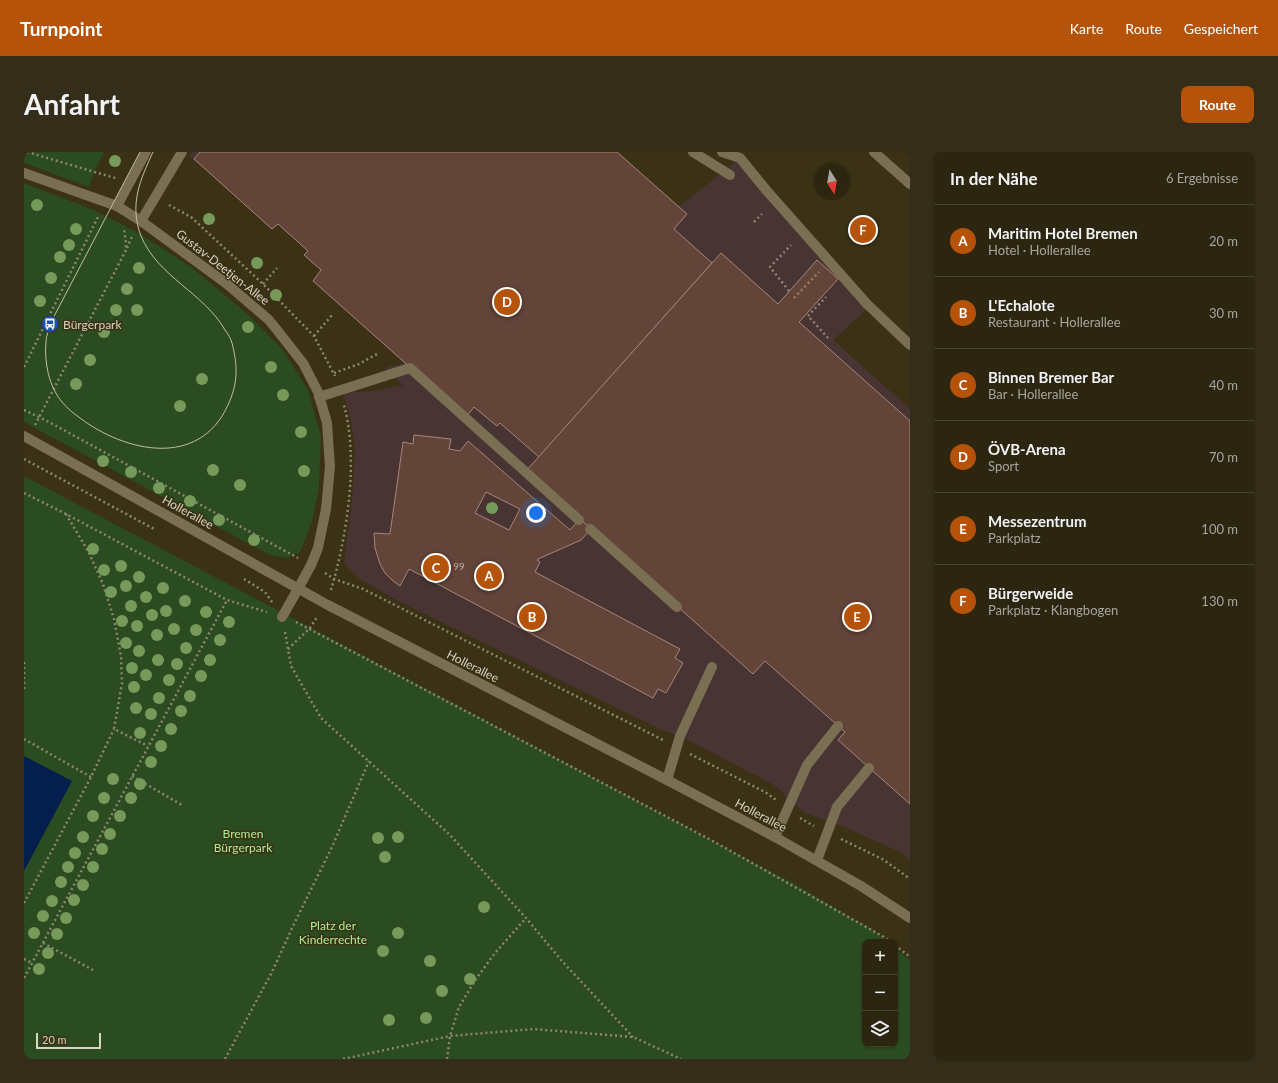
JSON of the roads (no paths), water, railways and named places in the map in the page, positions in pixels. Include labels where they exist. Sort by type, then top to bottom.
[{"type":"main road","points":[[117,206],[146,152]]},
{"type":"main road","points":[[141,221],[182,152]]},
{"type":"main road","points":[[694,152],[730,175]]},
{"type":"main road","points":[[722,152],[740,158],[767,191],[867,304],[910,344]]},
{"type":"main road","points":[[874,152],[910,184]]},
{"type":"main road","name":"Gustav-Deetjen-Allee","points":[[24,174],[117,206],[141,221],[227,284],[269,320],[303,363],[319,396],[327,423],[330,466],[326,509],[318,548],[311,565],[282,617]]},
{"type":"main road","points":[[319,396],[410,368],[579,520]]},
{"type":"main road","name":"Hollerallee","points":[[26,437],[298,589],[776,837],[861,886],[910,918]]},
{"type":"main road","points":[[590,529],[677,607]]},
{"type":"main road","points":[[667,780],[680,736],[712,667]]},
{"type":"main road","points":[[776,837],[807,765],[838,726]]},
{"type":"main road","points":[[817,860],[837,807],[869,768]]},
{"type":"water","points":[[24,756],[72,781],[24,871]]},
{"type":"tram line","points":[[140,152],[50,324],[46,340],[46,358],[48,374],[57,396],[75,414],[98,430],[118,439],[139,446],[160,448],[180,446],[199,439],[215,425],[228,405],[234,389],[236,367],[231,340],[216,317],[205,305],[158,263],[141,236],[136,214],[136,203],[140,183],[153,152]]},
{"type":"place","name":"Bürgerweide","points":[[863,230]]},
{"type":"place","name":"ÖVB-Arena","points":[[507,302]]},
{"type":"place","name":"Bürgerpark","points":[[50,324]]},
{"type":"place","name":"Binnen Bremer Bar","points":[[436,568]]},
{"type":"place","name":"Maritim Hotel Bremen","points":[[489,576]]},
{"type":"place","name":"L'Echalote","points":[[532,617]]},
{"type":"place","name":"Messezentrum","points":[[857,617]]},
{"type":"park label","name":"Bremen Bürgerpark","points":[[243,840]]},
{"type":"park label","name":"Platz der Kinderrechte","points":[[333,932]]}]
